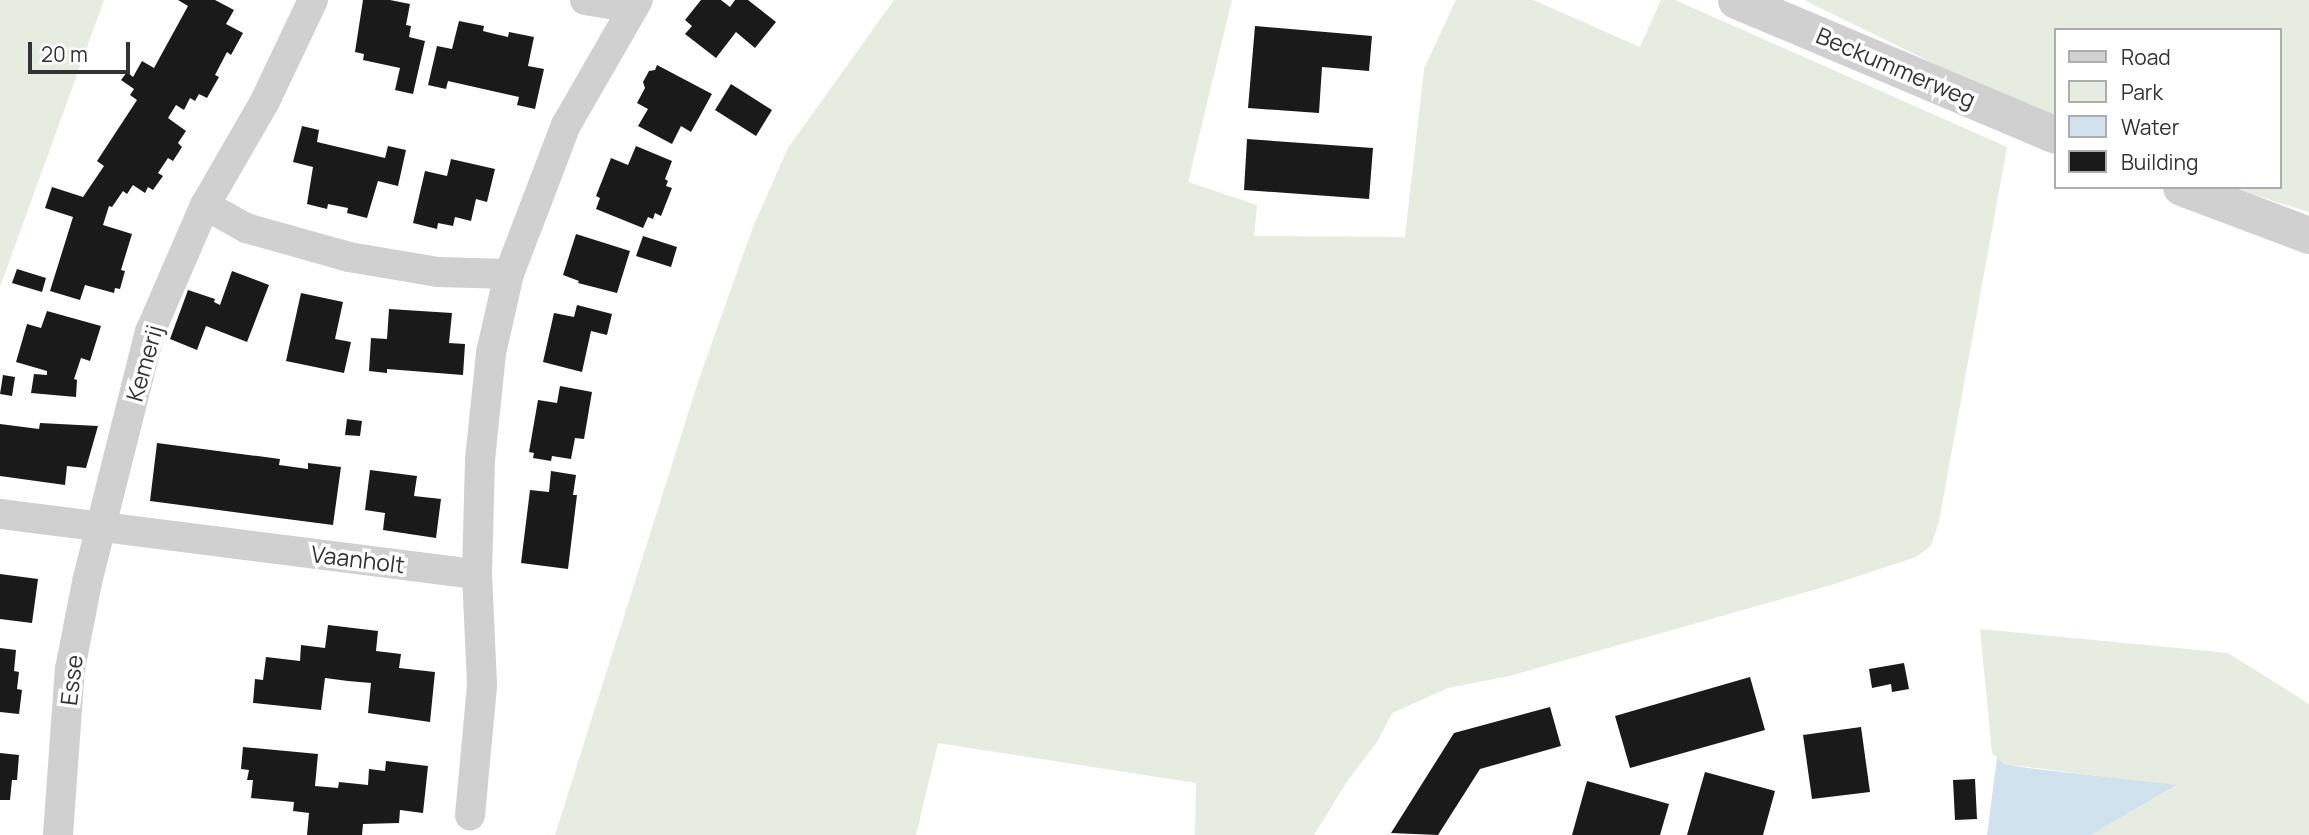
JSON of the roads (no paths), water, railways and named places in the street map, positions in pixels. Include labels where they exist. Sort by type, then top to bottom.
[{"type":"street","name":"Kemerij","points":[[101,527],[150,332],[205,205],[264,103],[313,0]]},
{"type":"street","points":[[470,815],[482,685],[477,574],[481,460],[491,353],[509,274],[566,125],[635,4],[585,0]]},
{"type":"street","name":"Beckummerweg","points":[[1736,0],[2054,135]]},
{"type":"street","points":[[2185,189],[2309,235]]},
{"type":"street","points":[[205,205],[246,228],[335,254],[438,272],[509,274]]},
{"type":"street","name":"Vaanholt","points":[[0,514],[477,574]]},
{"type":"street","name":"Esse","points":[[58,835],[70,669],[101,527]]},
{"type":"water","points":[[1997,758],[2004,764],[2028,768],[2177,785],[2091,835],[1987,835]]}]
